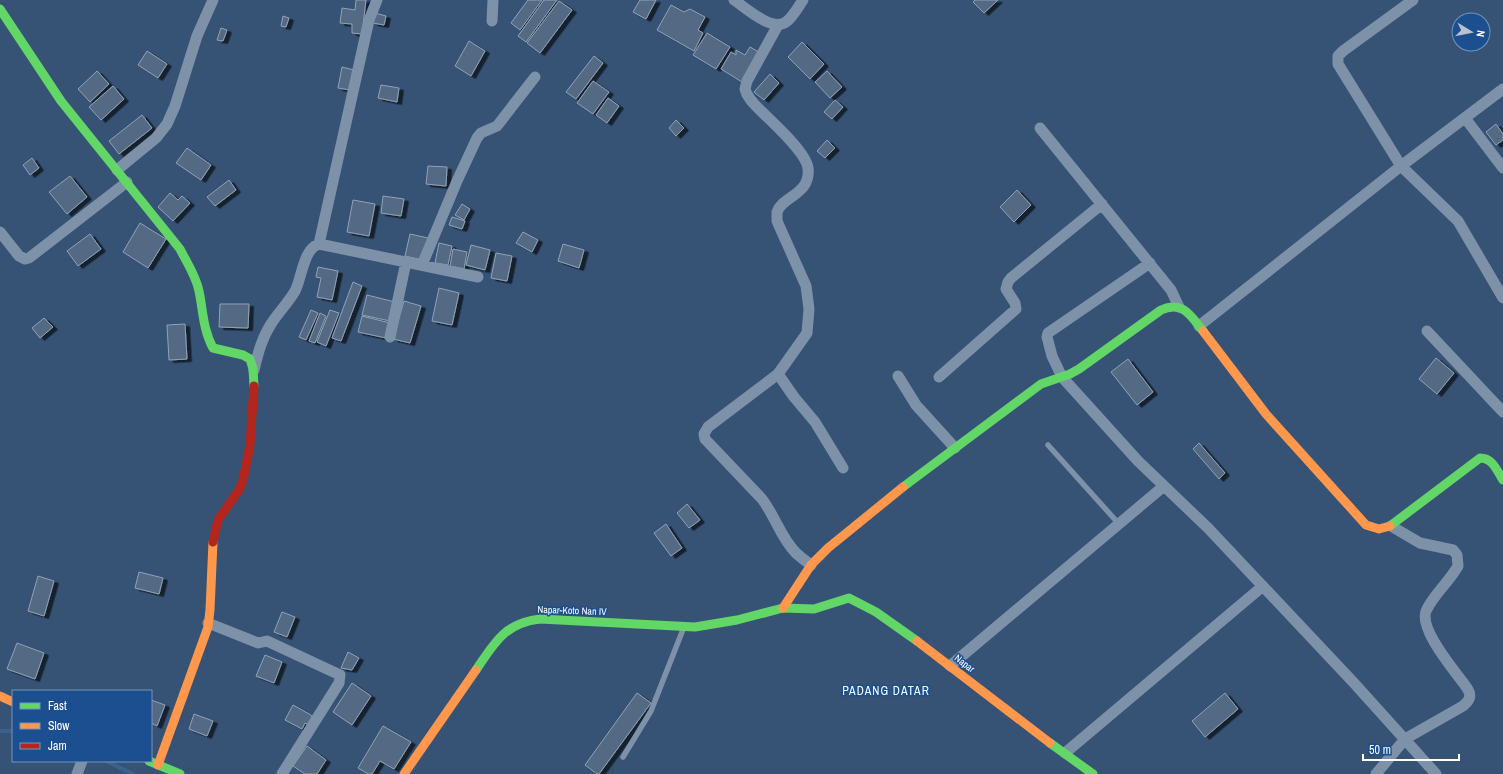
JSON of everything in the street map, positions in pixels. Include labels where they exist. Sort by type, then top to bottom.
[{"type":"street","points":[[117,170],[156,138],[167,124],[172,115],[197,36],[213,0]]},
{"type":"street","points":[[319,244],[368,28],[376,0]]},
{"type":"street","points":[[492,21],[493,0]]},
{"type":"street","points":[[734,0],[771,24],[778,25],[785,23],[803,0]]},
{"type":"street","points":[[1413,0],[1343,51],[1337,60],[1339,68],[1401,166],[1458,221],[1503,298]]},
{"type":"street","points":[[0,9],[61,102],[180,249],[192,271],[199,289],[210,344],[213,348],[219,351],[242,354],[250,358],[253,371],[254,387],[249,454],[246,472],[239,490],[220,515],[215,528],[212,550],[208,623],[158,765]]},
{"type":"street","points":[[778,25],[747,81],[745,89],[754,104],[803,156],[808,167],[806,182],[802,188],[780,207],[777,221],[806,286],[809,309],[807,333],[778,374],[708,427],[704,434],[705,439],[769,508],[790,547],[811,565]]},
{"type":"street","points":[[422,265],[476,138],[481,133],[497,126],[535,77]]},
{"type":"street","points":[[1199,326],[1401,166],[1503,89]]},
{"type":"street","points":[[1464,118],[1503,168]]},
{"type":"street","points":[[1040,128],[1171,290],[1179,307]]},
{"type":"street","points":[[0,232],[19,256],[25,259],[29,258],[127,182]]},
{"type":"street","points":[[939,377],[1016,309],[1016,303],[1006,289],[1011,278],[1102,204]]},
{"type":"street","points":[[253,371],[260,344],[271,324],[294,293],[308,253],[313,246],[319,244],[478,277]]},
{"type":"street","points":[[390,337],[406,262]]},
{"type":"street","points":[[1150,263],[1048,334],[1047,337],[1052,356],[1062,377],[1138,461],[1208,528],[1263,586],[1354,683],[1436,774]]},
{"type":"street","points":[[783,608],[811,565],[828,548],[902,487],[1041,384],[1062,377],[1078,369],[1166,307],[1179,307],[1187,311],[1266,414],[1361,521],[1371,528],[1379,529],[1391,526],[1477,460],[1487,458],[1499,466],[1503,480]]},
{"type":"street","points":[[1427,331],[1503,412]]},
{"type":"street","points":[[778,374],[794,397],[815,422],[844,468]]},
{"type":"street","points":[[898,376],[916,405],[955,448]]},
{"type":"street","points":[[950,666],[1164,486]]},
{"type":"street","points":[[1376,774],[1405,739],[1463,706],[1468,702],[1470,696],[1467,688],[1431,637],[1424,618],[1427,608],[1458,566],[1457,555],[1452,550],[1414,540],[1391,526]]},
{"type":"street","points":[[1065,753],[1263,586]]},
{"type":"street","name":"Napar","points":[[814,609],[849,598],[876,612],[923,645],[1093,774]]},
{"type":"street","name":"Napar-Koto Nan IV","points":[[404,774],[499,637],[518,623],[540,619],[695,627],[716,625],[783,608],[814,609]]},
{"type":"street","points":[[208,623],[258,642],[267,642],[340,675],[339,683],[282,774]]},
{"type":"street","points":[[0,696],[12,702]]},
{"type":"street","points":[[77,774],[82,762]]},
{"type":"street","points":[[151,762],[180,774]]},
{"type":"lane","points":[[1048,445],[1119,524]]},
{"type":"lane","points":[[623,757],[651,711],[670,667],[684,627]]},
{"type":"building","points":[[356,0],[366,0],[362,34],[352,33],[352,24],[340,23],[342,8],[355,10]]},
{"type":"building","points":[[528,0],[542,0],[520,30],[511,23]]},
{"type":"building","points":[[544,0],[557,0],[526,42],[518,36]]},
{"type":"building","points":[[640,0],[656,0],[646,19],[633,12]]},
{"type":"building","points":[[975,0],[998,0],[984,13],[973,2]]},
{"type":"building","points":[[559,1],[572,10],[540,53],[527,43]]},
{"type":"building","points":[[671,5],[684,12],[690,9],[705,17],[698,30],[703,33],[694,51],[657,30]]},
{"type":"building","points":[[375,13],[386,16],[384,25],[373,23]]},
{"type":"building","points":[[283,16],[289,18],[286,27],[281,26]]},
{"type":"building","points":[[221,28],[227,30],[223,41],[217,40]]},
{"type":"building","points":[[707,33],[730,47],[716,69],[693,55]]},
{"type":"building","points":[[469,41],[485,51],[471,76],[455,66]]},
{"type":"building","points":[[802,42],[824,64],[810,79],[788,57]]},
{"type":"building","points":[[750,47],[759,52],[742,82],[721,69],[731,52],[736,55],[736,50],[745,55]]},
{"type":"building","points":[[147,51],[167,64],[158,78],[138,65]]},
{"type":"building","points":[[594,56],[603,63],[576,99],[566,92]]},
{"type":"building","points":[[342,67],[354,70],[350,90],[338,88]]},
{"type":"building","points":[[97,71],[109,84],[90,102],[78,89]]},
{"type":"building","points":[[827,71],[842,87],[830,98],[815,82]]},
{"type":"building","points":[[770,74],[779,83],[764,100],[754,92]]},
{"type":"building","points":[[593,81],[609,92],[593,114],[577,103]]},
{"type":"building","points":[[381,85],[399,88],[397,102],[378,98]]},
{"type":"building","points":[[113,86],[124,99],[101,120],[89,107]]},
{"type":"building","points":[[608,98],[619,106],[607,123],[596,115]]},
{"type":"building","points":[[835,100],[843,107],[832,119],[824,112]]},
{"type":"building","points":[[142,115],[152,128],[119,154],[109,141]]},
{"type":"building","points":[[676,120],[684,128],[676,136],[669,128]]},
{"type":"building","points":[[1496,124],[1503,134],[1503,140],[1496,145],[1486,132]]},
{"type":"building","points":[[827,140],[835,148],[825,158],[817,151]]},
{"type":"building","points":[[187,148],[211,165],[201,180],[176,163]]},
{"type":"building","points":[[32,158],[39,168],[30,175],[23,165]]},
{"type":"building","points":[[428,166],[447,167],[446,186],[426,184]]},
{"type":"building","points":[[70,176],[87,197],[67,214],[49,192]]},
{"type":"building","points":[[229,180],[236,190],[215,206],[207,197]]},
{"type":"building","points":[[1017,190],[1031,205],[1014,222],[1000,207]]},
{"type":"building","points":[[170,193],[178,200],[182,196],[190,203],[173,221],[158,207]]},
{"type":"building","points":[[383,196],[404,199],[401,216],[381,213]]},
{"type":"building","points":[[353,200],[375,204],[369,236],[347,232]]},
{"type":"building","points":[[462,204],[470,209],[464,220],[455,215]]},
{"type":"building","points":[[452,217],[465,221],[462,229],[449,225]]},
{"type":"building","points":[[140,223],[166,239],[148,268],[123,252]]},
{"type":"building","points":[[523,232],[538,240],[532,252],[516,243]]},
{"type":"building","points":[[90,234],[101,249],[78,266],[67,251]]},
{"type":"building","points":[[410,234],[428,238],[423,260],[405,256]]},
{"type":"building","points":[[439,243],[452,246],[448,265],[435,263]]},
{"type":"building","points":[[563,244],[584,250],[579,268],[558,261]]},
{"type":"building","points":[[471,245],[490,250],[485,270],[466,265]]},
{"type":"building","points":[[453,249],[467,252],[464,269],[450,266]]},
{"type":"building","points":[[496,253],[512,256],[507,281],[491,278]]},
{"type":"building","points":[[318,267],[338,271],[332,300],[317,297],[321,278],[316,277]]},
{"type":"building","points":[[353,282],[362,286],[341,341],[332,338]]},
{"type":"building","points":[[439,288],[459,293],[452,325],[432,321]]},
{"type":"building","points":[[367,295],[395,302],[390,321],[362,315]]},
{"type":"building","points":[[404,301],[421,306],[410,343],[393,339]]},
{"type":"building","points":[[220,304],[249,304],[248,328],[219,327]]},
{"type":"building","points":[[311,310],[318,313],[306,340],[299,337]]},
{"type":"building","points":[[330,310],[339,313],[326,346],[317,342]]},
{"type":"building","points":[[320,313],[326,316],[315,343],[309,341]]},
{"type":"building","points":[[362,316],[390,323],[386,338],[358,332]]},
{"type":"building","points":[[44,318],[53,327],[40,338],[32,328]]},
{"type":"building","points":[[185,324],[187,359],[169,360],[167,325]]},
{"type":"building","points":[[1436,358],[1454,373],[1437,394],[1419,379]]},
{"type":"building","points":[[1128,359],[1153,392],[1137,405],[1111,372]]},
{"type":"building","points":[[1199,443],[1225,473],[1219,479],[1193,449]]},
{"type":"building","points":[[687,504],[700,520],[689,528],[677,513]]},
{"type":"building","points":[[666,524],[682,548],[671,556],[654,533]]},
{"type":"building","points":[[139,572],[163,578],[159,594],[135,588]]},
{"type":"building","points":[[38,576],[54,581],[44,616],[28,611]]},
{"type":"building","points":[[282,612],[295,617],[287,637],[274,632]]},
{"type":"building","points":[[17,643],[44,653],[35,679],[7,669]]},
{"type":"building","points":[[348,652],[359,658],[352,670],[341,668]]},
{"type":"building","points":[[265,655],[282,662],[274,683],[256,676]]},
{"type":"building","points":[[352,683],[371,696],[352,725],[333,712]]},
{"type":"building","points":[[637,693],[651,703],[599,774],[597,774],[585,765]]},
{"type":"building","points":[[1225,693],[1238,709],[1205,737],[1192,721]]},
{"type":"building","points":[[152,700],[165,705],[157,726],[152,724]]},
{"type":"building","points":[[293,705],[311,715],[313,719],[310,726],[305,723],[302,729],[285,720]]},
{"type":"building","points":[[194,714],[213,721],[207,736],[189,729]]},
{"type":"building","points":[[383,726],[411,742],[394,769],[380,761],[372,774],[368,774],[358,768]]},
{"type":"building","points":[[307,746],[326,760],[317,774],[305,774],[293,766]]},
{"type":"waterway","points":[[0,731],[12,731]]},
{"type":"waterway","points":[[108,762],[133,774]]},
{"type":"traffic: fast","points":[[0,9],[61,101],[180,249],[198,285],[205,327],[213,348],[243,355],[250,359],[253,369],[254,386]]},
{"type":"traffic: fast","points":[[903,487],[1041,384],[1070,374],[1079,369],[1161,310],[1169,307],[1181,308],[1190,315],[1203,331]]},
{"type":"traffic: fast","points":[[1390,526],[1480,458],[1488,460],[1497,469],[1503,480]]},
{"type":"traffic: fast","points":[[476,670],[501,636],[517,625],[528,621],[540,619],[695,627],[737,620],[783,608],[814,609],[849,598],[876,612],[917,641]]},
{"type":"traffic: fast","points":[[1050,743],[1093,774]]},
{"type":"traffic: fast","points":[[151,762],[180,774]]},
{"type":"traffic: slow","points":[[1203,331],[1266,414],[1366,525],[1379,529],[1390,526]]},
{"type":"traffic: slow","points":[[783,608],[811,565],[828,548],[903,487]]},
{"type":"traffic: slow","points":[[158,765],[208,627],[213,542]]},
{"type":"traffic: slow","points":[[917,641],[1050,743]]},
{"type":"traffic: slow","points":[[404,774],[476,670]]},
{"type":"traffic: slow","points":[[0,696],[12,702]]},
{"type":"traffic: jam","points":[[213,542],[218,520],[239,490],[243,480],[250,445],[254,386]]},
{"type":"district","name":"PADANG DATAR","points":[[886,691]]}]
